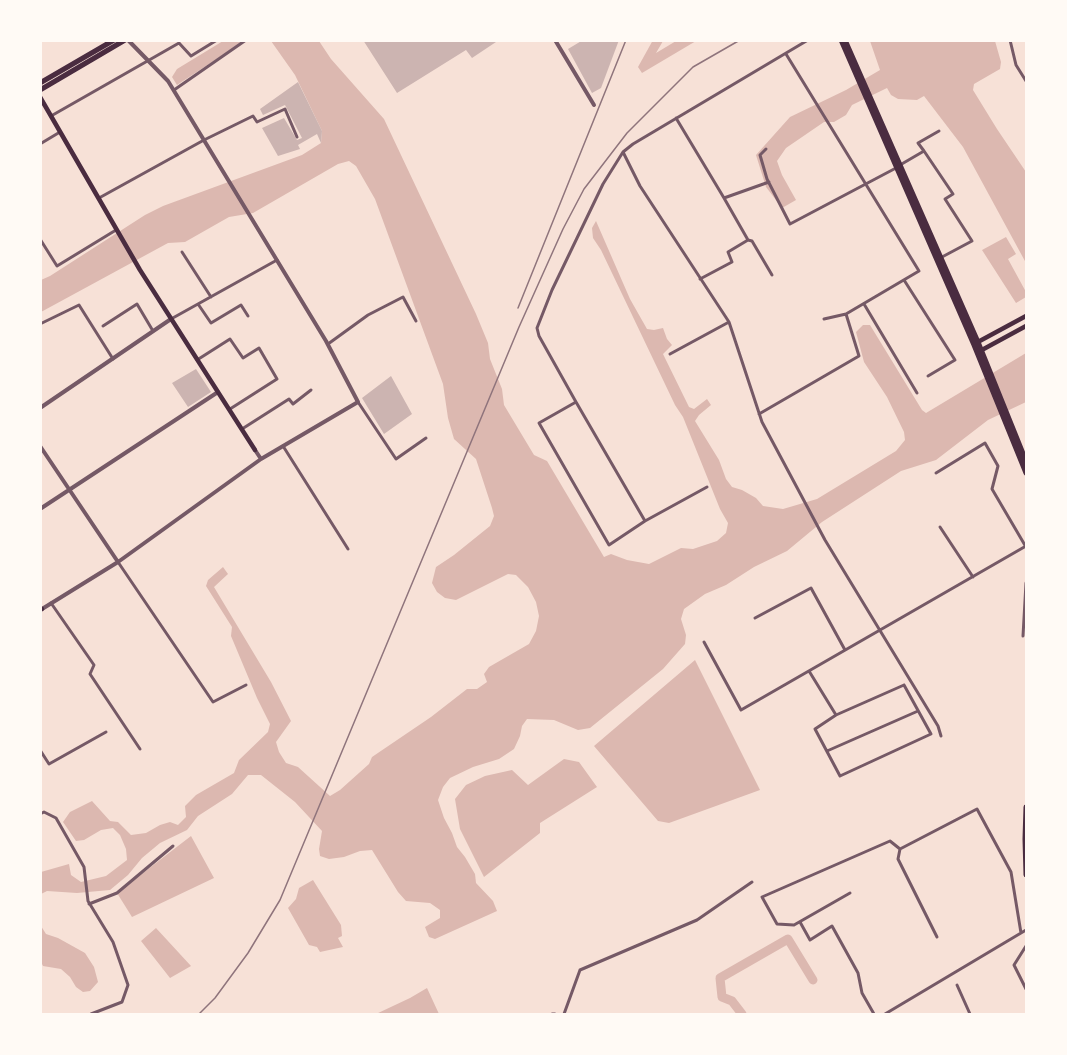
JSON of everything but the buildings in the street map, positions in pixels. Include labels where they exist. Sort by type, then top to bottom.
[{"type":"main road","points":[[40,83],[114,40]]},
{"type":"main road","points":[[40,90],[127,40]]},
{"type":"main road","points":[[841,40],[976,343]]},
{"type":"main road","points":[[845,40],[897,167],[940,258],[1026,461]]},
{"type":"main road","points":[[40,97],[171,319],[255,450]]},
{"type":"main road","points":[[976,343],[1026,316]]},
{"type":"main road","points":[[979,351],[1026,326]]},
{"type":"main road","points":[[1006,414],[1026,473]]},
{"type":"main road","points":[[1026,807],[1026,875]]},
{"type":"street","points":[[127,40],[174,90],[328,344],[358,402],[396,459],[426,438]]},
{"type":"street","points":[[51,116],[179,42],[191,56],[217,40]]},
{"type":"street","points":[[174,90],[246,40]]},
{"type":"street","points":[[555,40],[594,105]]},
{"type":"street","points":[[645,521],[539,336],[537,328],[552,290],[603,184],[623,152],[808,40]]},
{"type":"street","points":[[1010,40],[1016,65],[1026,81]]},
{"type":"street","points":[[786,54],[919,271],[846,314],[824,319]]},
{"type":"street","points":[[99,198],[204,140],[253,116],[257,122],[285,109],[297,137]]},
{"type":"street","points":[[676,118],[748,240],[752,241],[772,275]]},
{"type":"street","points":[[939,131],[918,143],[954,194],[945,199],[972,241],[940,258]]},
{"type":"street","points":[[40,144],[60,132]]},
{"type":"street","points":[[765,149],[760,155],[769,182],[790,224],[924,152]]},
{"type":"street","points":[[623,152],[640,186],[729,322],[759,414],[825,540],[938,726],[941,736]]},
{"type":"street","points":[[724,198],[769,182]]},
{"type":"street","points":[[40,239],[57,266],[117,229]]},
{"type":"street","points":[[700,279],[732,262],[728,252],[748,240]]},
{"type":"street","points":[[182,252],[211,297]]},
{"type":"street","points":[[40,408],[171,319],[277,260]]},
{"type":"street","points":[[904,280],[954,360],[928,376]]},
{"type":"street","points":[[328,344],[368,315],[403,297],[416,321]]},
{"type":"street","points":[[864,303],[917,393]]},
{"type":"street","points":[[103,326],[136,304],[153,332]]},
{"type":"street","points":[[198,304],[211,323],[241,305],[248,316]]},
{"type":"street","points":[[40,324],[79,305],[113,359]]},
{"type":"street","points":[[759,414],[859,356],[846,314]]},
{"type":"street","points":[[670,354],[729,322]]},
{"type":"street","points":[[197,360],[230,339],[243,358],[259,348],[277,379],[229,409]]},
{"type":"street","points":[[242,429],[289,399],[293,404],[312,390]]},
{"type":"street","points":[[40,509],[218,392]]},
{"type":"street","points":[[41,609],[118,562],[261,459],[358,402]]},
{"type":"street","points":[[576,402],[539,423],[609,544],[707,487]]},
{"type":"street","points":[[704,642],[741,710],[1026,547],[993,489],[998,466],[985,443],[936,473]]},
{"type":"street","points":[[40,446],[213,702],[246,685]]},
{"type":"street","points":[[283,446],[348,549]]},
{"type":"street","points":[[255,450],[261,459]]},
{"type":"street","points":[[940,527],[973,577]]},
{"type":"street","points":[[1023,636],[1026,583]]},
{"type":"street","points":[[755,618],[812,588],[845,650]]},
{"type":"street","points":[[51,603],[94,665],[90,674],[140,749]]},
{"type":"street","points":[[809,671],[836,715]]},
{"type":"street","points":[[903,685],[918,711],[931,734],[840,776],[815,729],[836,715],[903,685]]},
{"type":"street","points":[[826,751],[918,711]]},
{"type":"street","points":[[40,750],[49,764],[106,732]]},
{"type":"street","points":[[900,849],[977,809],[1011,872],[1020,933]]},
{"type":"street","points":[[40,814],[44,812],[56,818],[84,867],[89,904],[114,942],[128,985],[122,1002],[91,1014]]},
{"type":"street","points":[[850,893],[794,924],[777,924],[762,897],[890,841],[900,849]]},
{"type":"street","points":[[89,904],[117,893],[173,846]]},
{"type":"street","points":[[900,849],[898,859],[937,937]]},
{"type":"street","points":[[564,1014],[580,970],[698,921],[752,882]]},
{"type":"street","points":[[800,921],[810,940],[831,926],[858,972],[862,993],[874,1014]]},
{"type":"street","points":[[885,1014],[1026,930]]},
{"type":"street","points":[[1026,946],[1014,965],[1026,989]]},
{"type":"street","points":[[957,985],[970,1014]]},
{"type":"shaded area","points":[[653,40],[663,41],[656,53],[676,41],[696,41],[642,73],[638,67]]},
{"type":"shaded area","points":[[223,41],[244,41],[177,85],[172,77],[177,69]]},
{"type":"shaded area","points":[[271,41],[319,41],[331,59],[384,119],[476,314],[488,343],[490,359],[502,389],[504,405],[534,455],[547,461],[604,557],[611,554],[649,564],[681,548],[693,549],[717,541],[726,533],[728,523],[720,509],[683,417],[593,238],[592,228],[596,221],[630,299],[647,329],[663,328],[672,345],[663,354],[689,407],[694,409],[707,399],[711,405],[695,421],[719,460],[726,479],[732,487],[756,498],[763,506],[783,509],[817,499],[896,451],[905,440],[904,432],[887,397],[864,362],[856,332],[863,325],[870,325],[926,413],[1026,353],[1026,402],[988,420],[936,460],[901,471],[822,522],[787,551],[705,594],[684,609],[681,619],[686,635],[685,644],[663,669],[590,728],[578,730],[554,720],[527,719],[522,726],[514,749],[499,759],[473,767],[450,778],[443,787],[438,800],[444,818],[457,847],[475,874],[476,883],[493,901],[497,911],[435,939],[429,937],[425,927],[440,918],[440,910],[430,903],[406,901],[372,850],[329,859],[320,856],[322,831],[295,802],[261,775],[248,775],[232,794],[198,816],[187,830],[160,843],[110,890],[77,893],[47,891],[41,894],[41,872],[69,864],[71,875],[81,882],[106,876],[127,860],[126,849],[120,835],[113,828],[101,830],[84,840],[76,841],[63,822],[70,812],[92,801],[110,821],[118,822],[131,835],[146,833],[170,822],[178,825],[186,817],[185,806],[196,795],[234,773],[239,760],[268,732],[270,724],[231,636],[232,627],[206,586],[208,580],[223,567],[228,574],[214,587],[271,682],[291,721],[276,742],[279,752],[286,763],[298,767],[330,796],[369,764],[372,757],[431,717],[467,689],[477,689],[487,682],[484,674],[489,667],[529,644],[536,631],[539,616],[536,602],[528,587],[516,575],[508,574],[456,600],[445,598],[437,592],[432,583],[436,567],[490,526],[494,516],[476,459],[454,439],[443,384],[375,199],[356,166],[349,161],[338,164],[253,213],[229,217],[185,242],[168,243],[41,312],[41,280],[145,215],[163,206],[302,155],[321,143],[322,131],[295,75]]},
{"type":"shaded area","points":[[870,41],[995,41],[1001,62],[1000,69],[974,84],[973,90],[1026,172],[1026,263],[963,147],[924,96],[917,100],[898,99],[891,95],[887,88],[852,105],[846,115],[834,122],[824,122],[786,148],[777,161],[796,200],[782,208],[766,187],[756,155],[790,117],[846,90],[880,70]]},
{"type":"shaded area","points":[[1006,237],[1016,254],[1008,259],[1026,292],[1026,297],[1016,303],[982,250]]},
{"type":"shaded area","points":[[695,660],[760,790],[669,823],[658,821],[594,746]]},
{"type":"shaded area","points":[[564,759],[579,762],[597,787],[540,823],[540,833],[484,877],[460,829],[455,799],[466,785],[485,776],[512,770],[528,785]]},
{"type":"shaded area","points":[[191,836],[214,878],[132,917],[117,893]]},
{"type":"shaded area","points":[[313,880],[341,925],[342,936],[338,938],[343,947],[320,952],[317,947],[309,945],[288,908],[296,899],[299,888]]},
{"type":"shaded area","points":[[41,926],[46,934],[85,953],[94,967],[98,982],[90,991],[83,992],[76,987],[61,969],[43,966]]},
{"type":"shaded area","points":[[156,928],[191,966],[170,978],[141,941]]},
{"type":"shaded area","points":[[427,988],[439,1014],[376,1014],[410,998]]},
{"type":"waterway","points":[[742,1014],[732,1001],[722,997],[720,978],[788,939],[813,980]]},
{"type":"railway","points":[[518,308],[626,40]]},
{"type":"railway","points":[[199,1014],[215,998],[248,953],[280,900],[519,327],[563,229],[584,189],[627,133],[693,67],[740,40]]}]
